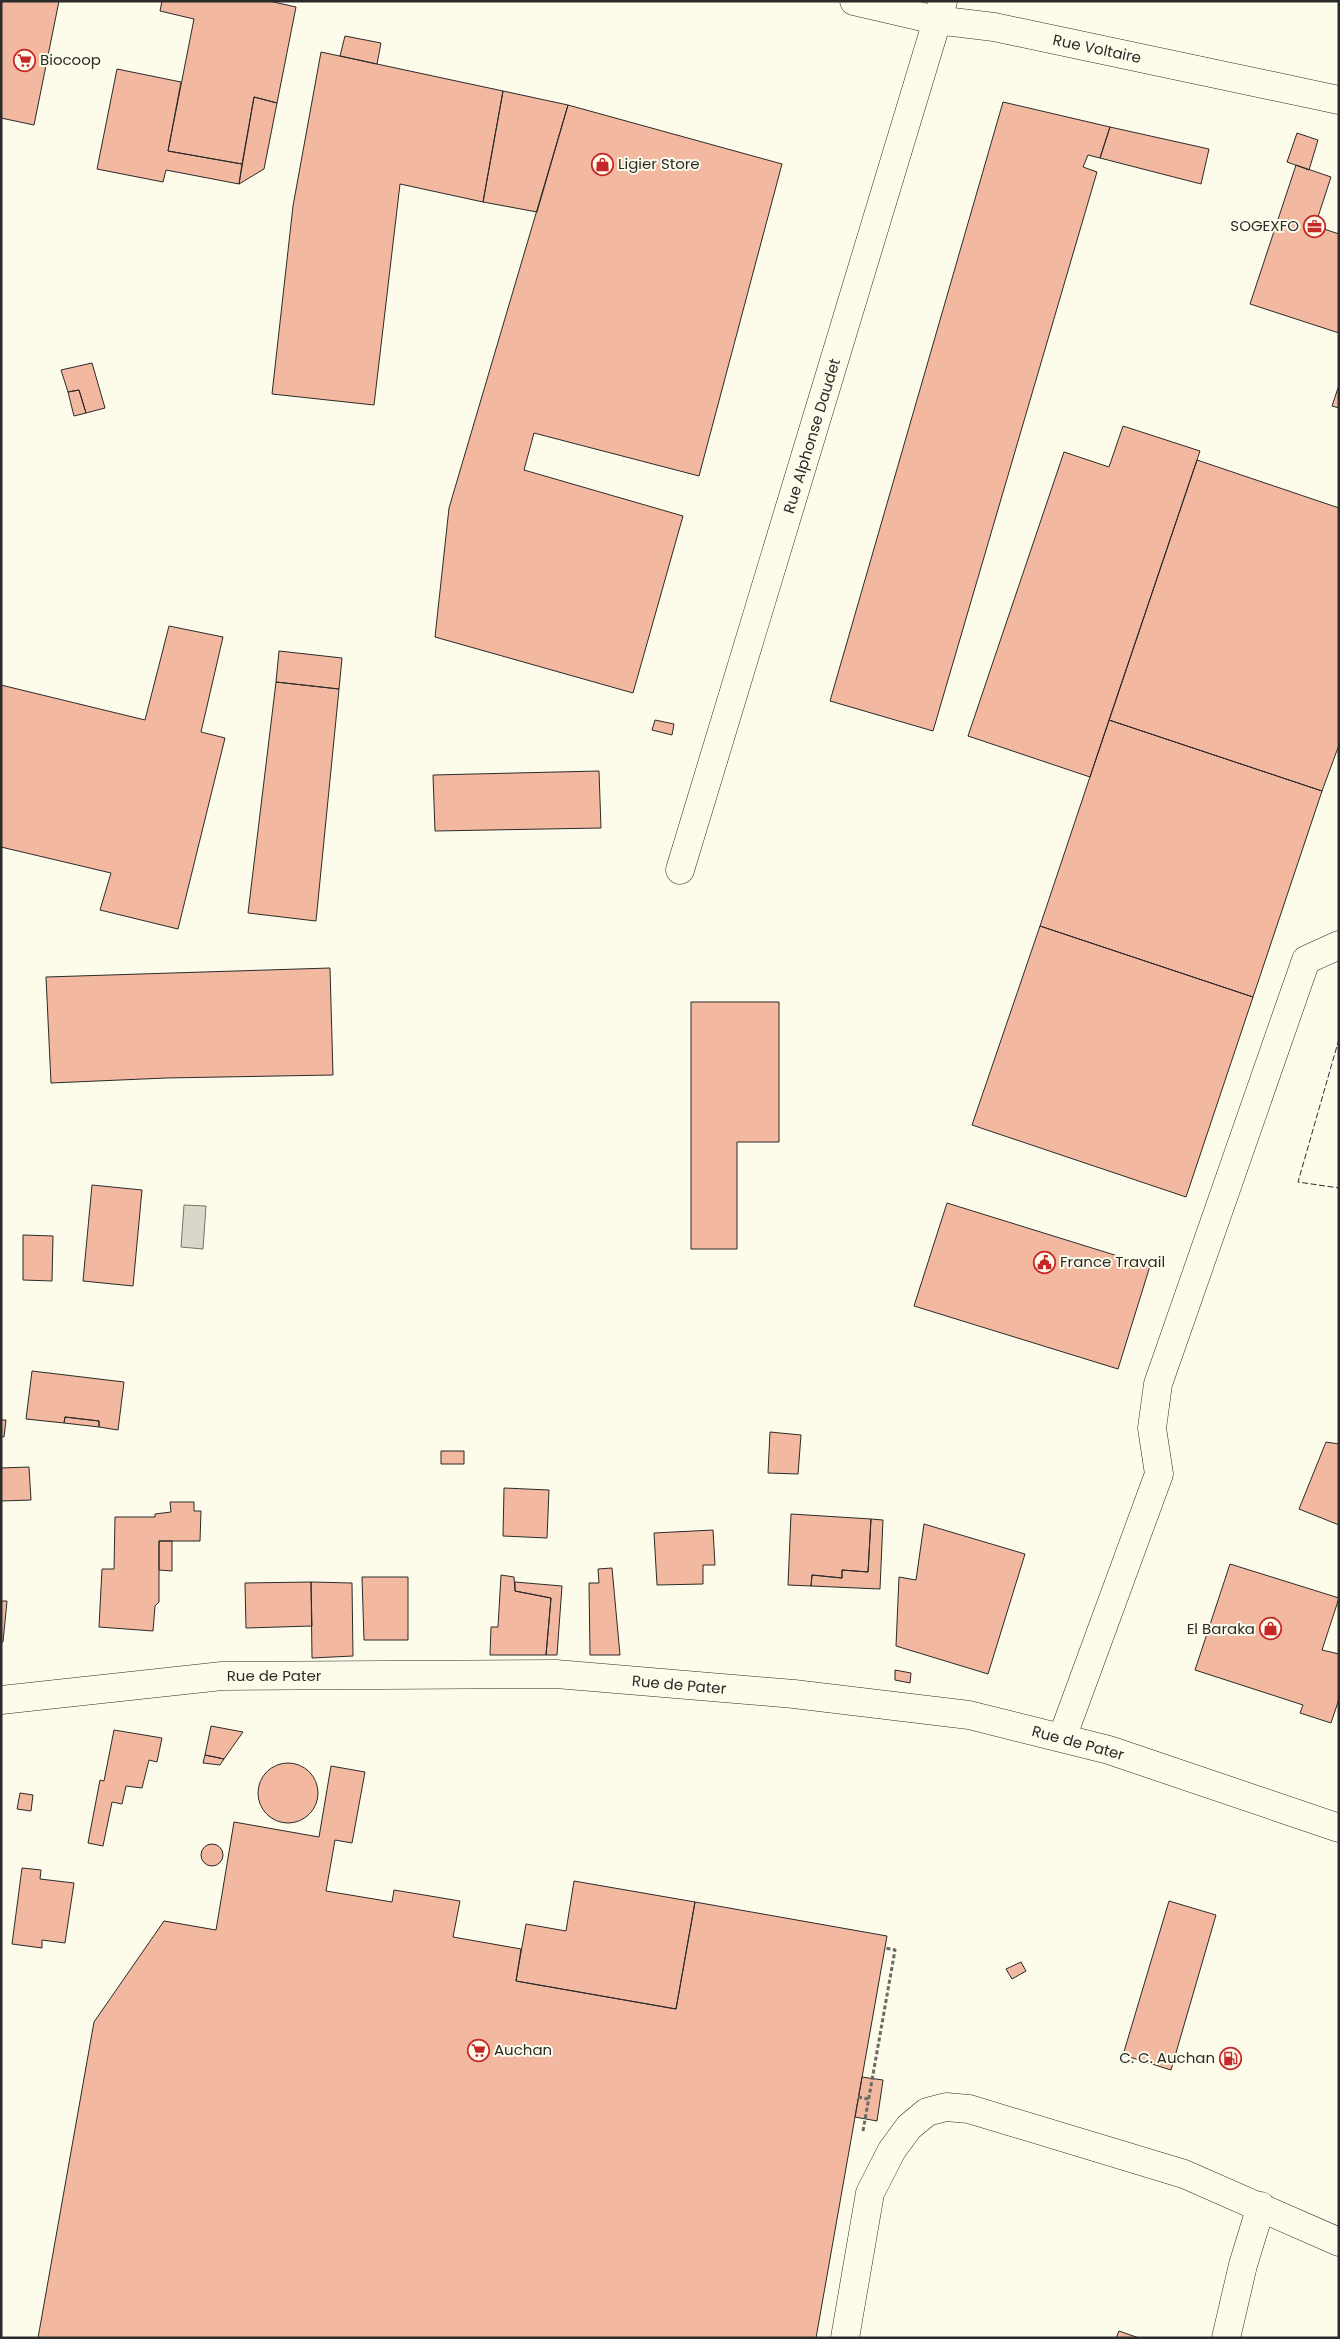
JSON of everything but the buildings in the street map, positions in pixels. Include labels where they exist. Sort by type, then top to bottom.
[{"type":"street","name":"Rue Voltaire","points":[[854,1],[940,10],[994,27],[1339,100]]},
{"type":"street","name":"Rue Alphonse Daudet","points":[[680,870],[940,10]]},
{"type":"street","points":[[1062,1738],[1159,1474],[1152,1428],[1158,1384],[1206,1246],[1306,960],[1339,945]]},
{"type":"street","name":"Rue de Pater","points":[[1,1700],[222,1676],[556,1674],[804,1695],[969,1715],[1062,1738],[1109,1750],[1339,1828]]},
{"type":"street","points":[[845,2338],[870,2193],[892,2150],[909,2127],[927,2112],[946,2108],[969,2109],[1184,2174],[1261,2206],[1339,2242]]},
{"type":"street","points":[[1226,2338],[1243,2265],[1261,2206]]},
{"type":"path","points":[[884,1948],[895,1950]]},
{"type":"path","points":[[858,2097],[868,2099]]},
{"type":"shaded area","points":[[184,1205],[206,1206],[203,1249],[181,1247]]},
{"type":"fence","points":[[1339,1039],[1298,1182],[1339,1188]]},
{"type":"place","name":"Biocoop","points":[[24,60]]},
{"type":"place","name":"Ligier Store","points":[[602,164]]},
{"type":"place","name":"SOGEXFO","points":[[1315,226]]},
{"type":"place","name":"France Travail","points":[[1044,1262]]},
{"type":"place","name":"El Baraka","points":[[1271,1629]]},
{"type":"place","name":"Auchan","points":[[478,2050]]},
{"type":"place","name":"C. C. Auchan","points":[[1231,2058]]}]
